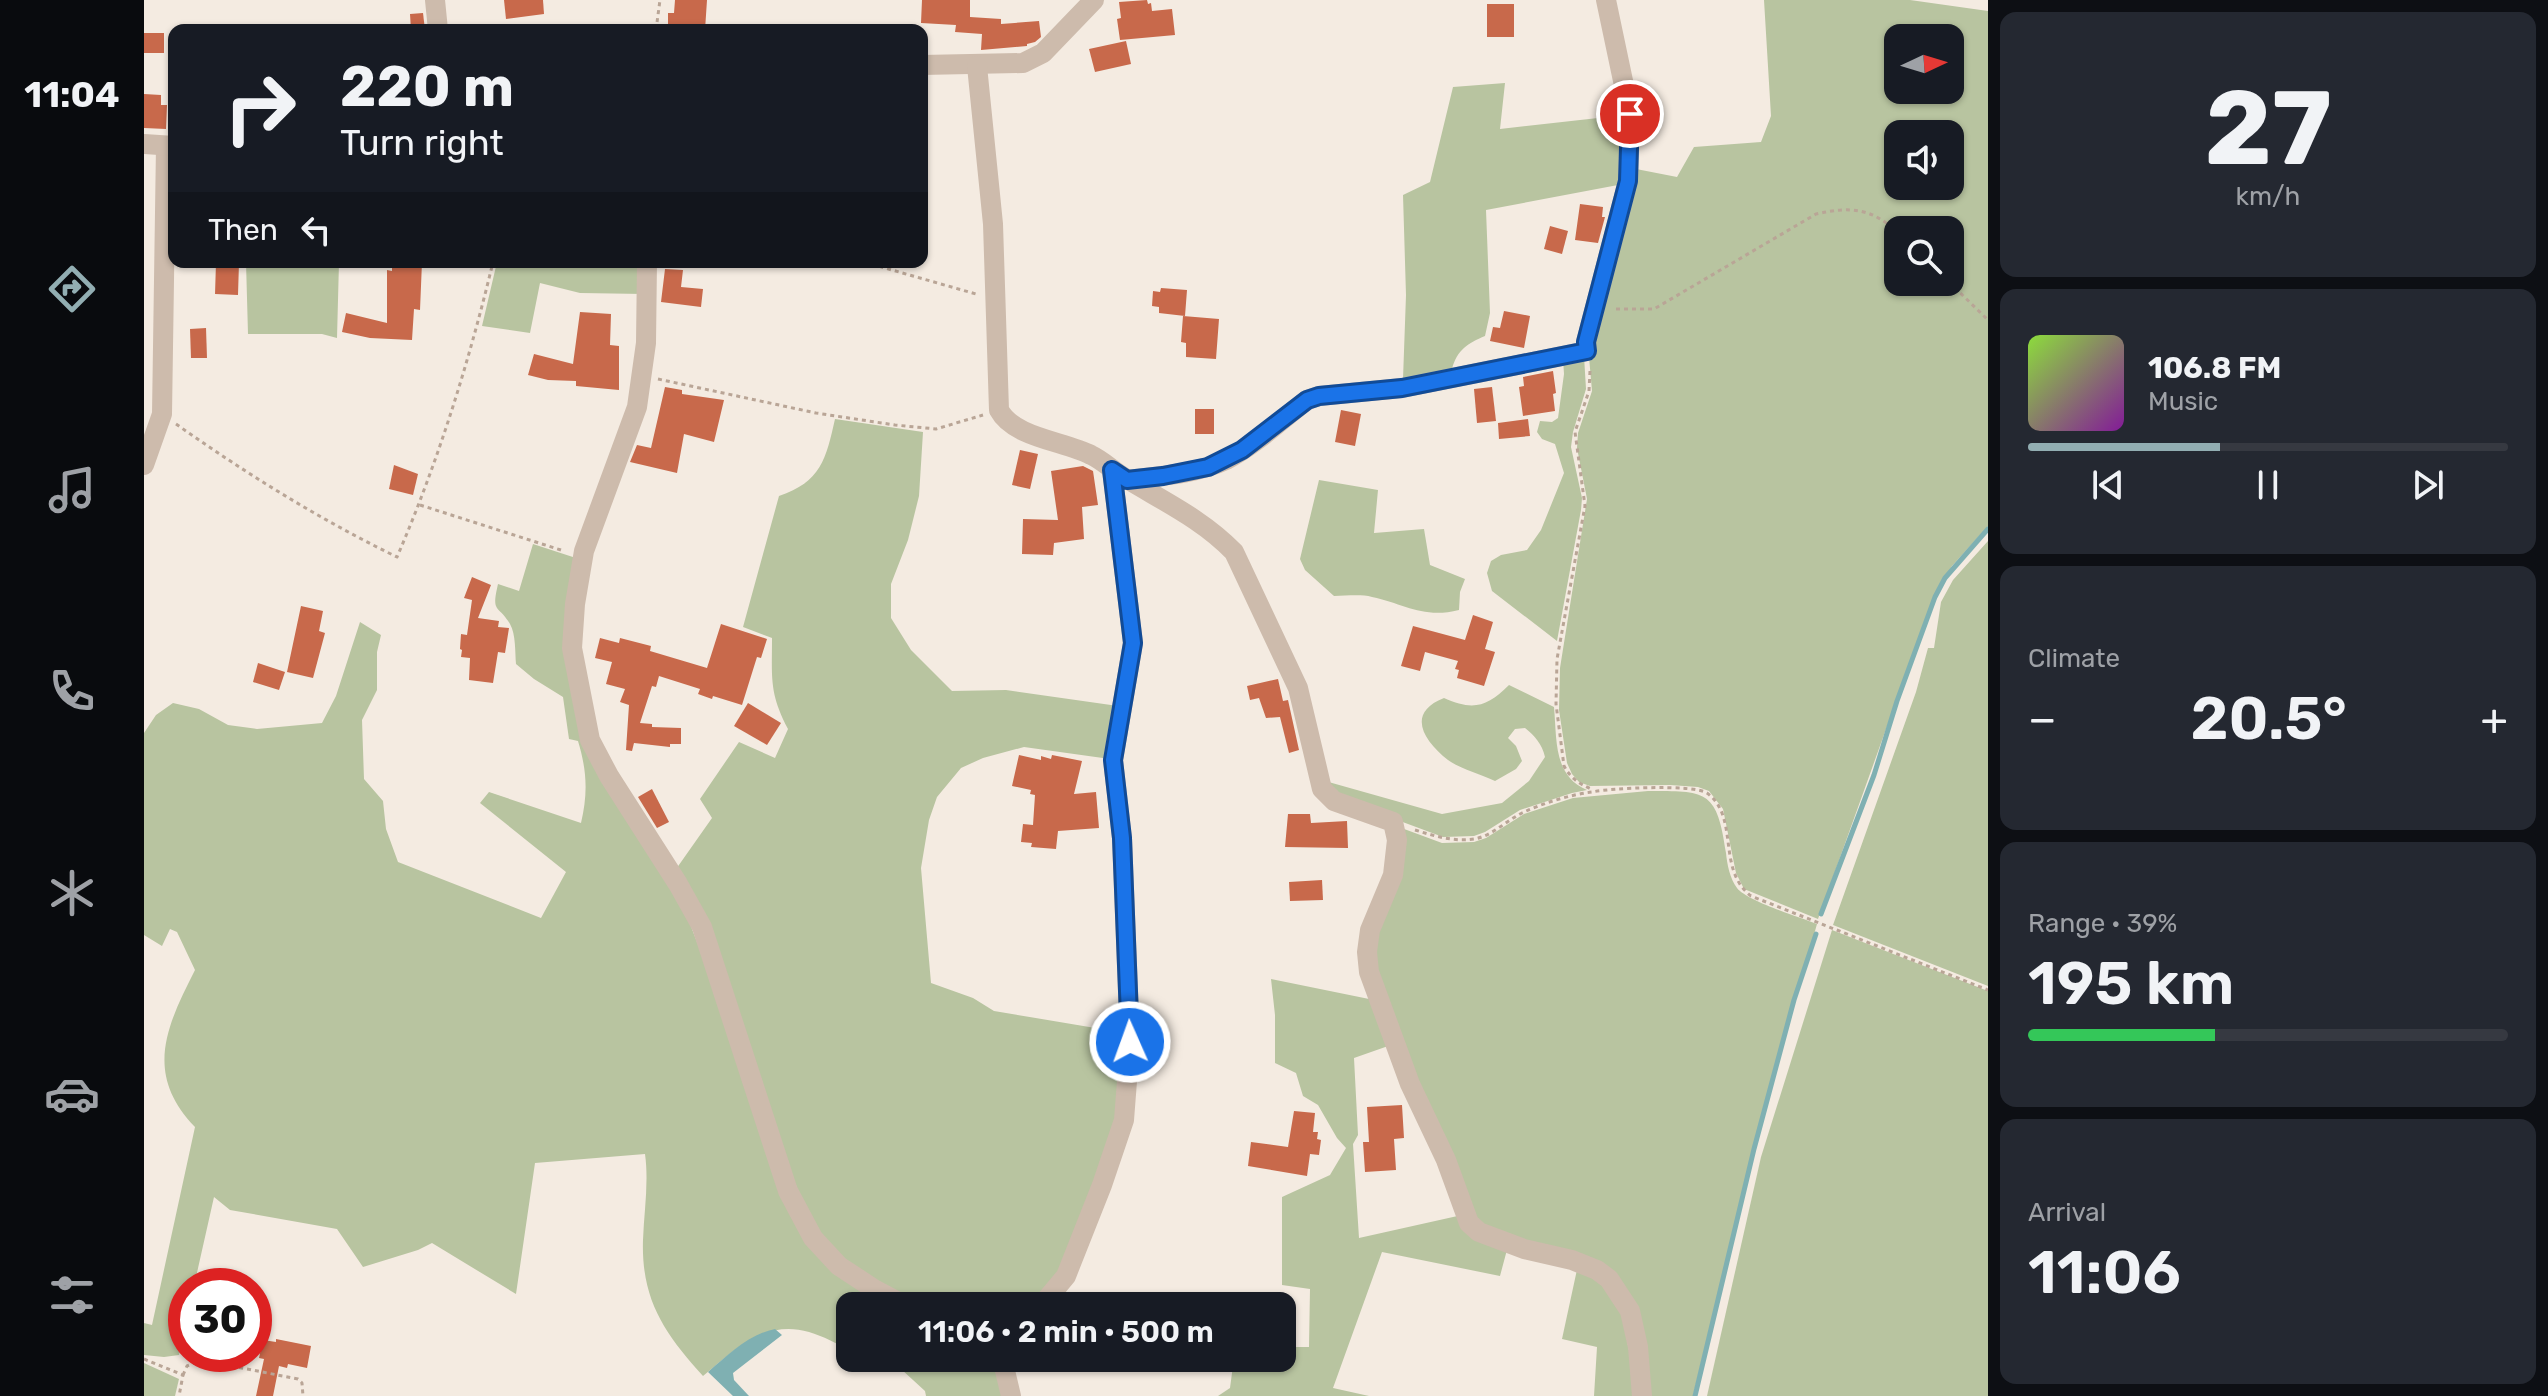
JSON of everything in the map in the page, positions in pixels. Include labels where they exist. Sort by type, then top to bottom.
[{"type":"street","points":[[435,0],[437,24]]},
{"type":"street","points":[[928,65],[977,66],[1032,60],[1094,0]]},
{"type":"street","points":[[1120,475],[1163,476],[1226,460],[1307,400],[1319,396],[1402,388],[1587,351],[1586,342],[1628,181],[1630,114],[1606,0]]},
{"type":"street","points":[[977,66],[993,224],[999,410],[1009,425],[1090,454],[1192,516],[1217,534],[1234,552],[1298,688],[1322,789],[1334,801],[1393,822],[1397,840],[1393,875],[1370,930],[1367,952],[1369,972],[1410,1084],[1446,1160],[1469,1223],[1479,1232],[1524,1249],[1572,1260],[1597,1270],[1609,1279],[1630,1311],[1638,1347],[1642,1396]]},
{"type":"street","points":[[144,144],[168,146]]},
{"type":"street","points":[[144,465],[162,414],[168,213]]},
{"type":"street","points":[[647,268],[646,343],[637,407],[583,556],[575,604],[572,648],[590,740],[702,927],[788,1191],[813,1238],[839,1266],[880,1292]]},
{"type":"street","points":[[1053,1292],[1066,1276],[1124,1120],[1130,1042],[1122,838],[1113,760],[1133,643],[1120,475]]},
{"type":"street","points":[[1005,1372],[1011,1396]]},
{"type":"path","points":[[657,24],[660,0]]},
{"type":"path","points":[[1597,308],[1654,309],[1816,214],[1838,209],[1884,219]]},
{"type":"path","points":[[162,414],[261,482],[332,525],[397,557],[420,505],[477,329],[492,268]]},
{"type":"path","points":[[885,268],[996,299]]},
{"type":"path","points":[[1963,296],[1988,320]]},
{"type":"path","points":[[1587,351],[1591,378],[1575,432],[1585,506],[1557,659],[1556,704],[1564,766],[1578,783],[1595,791]]},
{"type":"path","points":[[642,375],[816,413],[895,425],[936,429],[999,410]]},
{"type":"path","points":[[420,505],[583,556]]},
{"type":"path","points":[[1393,822],[1444,840],[1474,839],[1523,812],[1595,791],[1663,788],[1705,792],[1716,802],[1721,813],[1733,873],[1739,886],[1751,896],[1988,990]]},
{"type":"path","points":[[144,1359],[183,1375]]},
{"type":"path","points":[[179,1396],[187,1366],[201,1360],[298,1379],[302,1383],[303,1396]]},
{"type":"green space","points":[[1764,0],[1910,0],[1988,11],[1988,526],[1952,566],[1934,595],[1818,919],[1744,889],[1736,873],[1723,809],[1709,791],[1670,785],[1590,786],[1579,782],[1567,763],[1559,710],[1560,668],[1587,499],[1577,448],[1578,433],[1592,391],[1589,357],[1631,168],[1677,177],[1694,147],[1761,142],[1771,116]]},
{"type":"green space","points":[[1505,83],[1500,129],[1625,115],[1618,185],[1486,210],[1490,313],[1485,336],[1464,348],[1452,369],[1403,379],[1406,295],[1403,195],[1430,182],[1453,87]]},
{"type":"green space","points":[[246,268],[339,268],[337,338],[322,334],[248,334]]},
{"type":"green space","points":[[496,268],[644,268],[644,294],[580,293],[540,283],[530,333],[482,326]]},
{"type":"green space","points":[[1584,356],[1586,389],[1571,447],[1582,498],[1581,510],[1557,641],[1492,591],[1487,573],[1491,561],[1501,555],[1527,550],[1541,530],[1564,473],[1555,444],[1542,439],[1537,432],[1540,421],[1552,422],[1558,418],[1563,359]]},
{"type":"green space","points":[[835,419],[923,432],[919,496],[908,540],[891,584],[891,618],[911,650],[952,691],[1006,690],[1118,706],[1110,759],[1024,747],[983,758],[961,768],[937,797],[929,820],[921,868],[931,983],[973,998],[994,1011],[1125,1033],[1120,1122],[1083,1236],[1046,1292],[886,1292],[815,1234],[674,872],[712,818],[700,799],[739,742],[775,758],[788,729],[775,695],[772,638],[743,627],[779,496],[813,476],[828,446]]},
{"type":"green space","points":[[1319,480],[1378,490],[1374,533],[1424,529],[1430,565],[1465,579],[1460,592],[1459,610],[1424,612],[1368,596],[1334,596],[1305,570],[1300,559]]},
{"type":"green space","points":[[1988,541],[1988,986],[1833,925],[1916,692],[1928,648],[1934,648],[1941,602],[1953,580]]},
{"type":"green space","points":[[533,544],[579,559],[578,707],[677,890],[811,1238],[882,1292],[836,1292],[836,1343],[793,1329],[764,1333],[726,1356],[703,1376],[677,1345],[658,1315],[646,1281],[643,1261],[645,1154],[535,1163],[516,1294],[432,1243],[363,1267],[337,1229],[230,1210],[214,1197],[198,1268],[168,1268],[168,1356],[144,1355],[144,1323],[152,1325],[195,1127],[169,1088],[165,1050],[176,1011],[195,970],[177,932],[170,929],[162,946],[144,935],[144,733],[156,715],[173,703],[199,709],[228,725],[257,729],[322,723],[336,696],[360,622],[381,635],[377,652],[377,690],[362,720],[364,779],[383,801],[386,829],[398,862],[541,918],[566,872],[480,803],[489,792],[581,823],[586,782],[578,741],[569,739],[563,697],[516,664],[512,628],[497,608],[496,594],[498,584],[519,591]]},
{"type":"green space","points":[[1509,685],[1554,707],[1562,766],[1576,784],[1587,790],[1520,810],[1474,836],[1443,837],[1338,798],[1325,781],[1442,814],[1502,803],[1529,781],[1545,757],[1532,734],[1525,728],[1515,729],[1508,738],[1516,746],[1522,761],[1516,769],[1495,781],[1448,760],[1431,744],[1422,727],[1422,719],[1432,704],[1444,698],[1463,705],[1479,705],[1494,698]]},
{"type":"green space","points":[[1648,791],[1684,792],[1706,798],[1718,817],[1729,871],[1737,888],[1762,903],[1817,924],[1750,1161],[1693,1396],[1646,1396],[1624,1292],[1482,1230],[1374,978],[1377,916],[1396,826],[1442,843],[1474,842],[1524,814],[1573,798]]},
{"type":"green space","points":[[1832,930],[1988,991],[1988,1396],[1707,1396],[1761,1157]]},
{"type":"green space","points":[[1271,979],[1374,1000],[1391,1045],[1354,1058],[1358,1135],[1353,1144],[1359,1238],[1462,1215],[1508,1246],[1500,1276],[1382,1252],[1333,1388],[1369,1396],[1218,1396],[1230,1388],[1232,1372],[1296,1372],[1296,1347],[1309,1347],[1310,1289],[1282,1285],[1282,1197],[1330,1175],[1346,1148],[1318,1105],[1303,1096],[1296,1073],[1275,1063]]},
{"type":"green space","points":[[1578,1265],[1618,1295],[1638,1396],[1594,1396],[1597,1347],[1562,1339]]},
{"type":"green space","points":[[144,1363],[179,1379],[175,1396],[144,1396]]},
{"type":"green space","points":[[904,1372],[1001,1372],[1007,1396],[926,1396],[925,1391]]},
{"type":"water","points":[[775,1329],[782,1335],[733,1373],[734,1380],[749,1396],[733,1396],[708,1372],[748,1340]]},
{"type":"building","points":[[504,0],[543,0],[544,14],[506,19]]},
{"type":"building","points":[[675,0],[707,0],[705,24],[668,24],[668,13],[674,13]]},
{"type":"building","points":[[922,0],[970,0],[970,17],[1001,19],[1001,24],[1039,21],[1041,37],[1027,46],[981,50],[982,34],[955,32],[956,25],[921,23]]},
{"type":"building","points":[[1147,0],[1148,4],[1151,3],[1152,11],[1172,9],[1175,35],[1120,40],[1117,19],[1121,18],[1119,2]]},
{"type":"building","points":[[1487,4],[1514,4],[1514,37],[1487,37]]},
{"type":"building","points":[[423,13],[424,24],[411,24],[410,14]]},
{"type":"building","points":[[144,33],[164,33],[164,53],[144,53]]},
{"type":"building","points":[[1126,41],[1131,64],[1095,72],[1089,49]]},
{"type":"building","points":[[144,94],[161,95],[161,105],[167,105],[166,129],[144,128]]},
{"type":"building","points":[[1580,204],[1603,207],[1602,217],[1605,217],[1598,243],[1575,240]]},
{"type":"building","points":[[1550,226],[1568,231],[1562,254],[1544,249]]},
{"type":"building","points":[[216,268],[239,268],[238,295],[215,294]]},
{"type":"building","points":[[392,268],[422,268],[420,310],[414,309],[412,340],[370,338],[342,332],[346,313],[387,323],[387,270],[392,271]]},
{"type":"building","points":[[665,269],[683,270],[681,287],[703,289],[701,307],[661,302]]},
{"type":"building","points":[[1161,288],[1187,290],[1185,316],[1159,313],[1159,307],[1152,306],[1153,291],[1160,292]]},
{"type":"building","points":[[1504,311],[1530,316],[1524,348],[1490,341],[1493,327],[1500,328]]},
{"type":"building","points":[[580,312],[611,314],[610,345],[619,346],[619,390],[576,386],[576,381],[548,380],[528,375],[534,354],[573,364]]},
{"type":"building","points":[[1183,316],[1219,319],[1216,359],[1186,357],[1186,343],[1181,342]]},
{"type":"building","points":[[206,328],[207,358],[191,358],[190,329]]},
{"type":"building","points":[[1553,371],[1555,411],[1523,416],[1519,387],[1524,386],[1523,377]]},
{"type":"building","points":[[665,387],[682,390],[682,394],[724,400],[714,442],[684,434],[677,473],[630,462],[637,445],[651,448]]},
{"type":"building","points":[[1492,387],[1496,421],[1477,423],[1474,389]]},
{"type":"building","points":[[1195,409],[1214,409],[1214,434],[1195,434]]},
{"type":"building","points":[[1341,410],[1361,414],[1355,446],[1335,442]]},
{"type":"building","points":[[1528,419],[1530,436],[1499,439],[1498,423]]},
{"type":"building","points":[[1020,450],[1038,454],[1030,489],[1012,485]]},
{"type":"building","points":[[394,465],[418,474],[413,495],[389,489]]},
{"type":"building","points":[[1083,466],[1093,471],[1098,505],[1082,507],[1084,539],[1054,543],[1053,555],[1022,554],[1023,519],[1058,520],[1051,471]]},
{"type":"building","points":[[472,577],[491,585],[478,618],[499,621],[498,627],[509,628],[505,653],[498,652],[493,683],[469,680],[470,658],[461,657],[461,634],[467,635],[472,600],[464,598]]},
{"type":"building","points":[[301,606],[323,611],[319,631],[325,633],[313,678],[287,672]]},
{"type":"building","points":[[1473,615],[1493,622],[1485,649],[1495,652],[1484,686],[1457,678],[1459,670],[1455,669],[1458,661],[1425,652],[1420,671],[1401,666],[1413,626],[1465,640]]},
{"type":"building","points":[[721,624],[767,639],[761,658],[757,657],[742,705],[713,696],[712,699],[698,694],[700,689],[659,676],[656,687],[652,686],[640,723],[652,724],[652,727],[681,728],[681,744],[670,744],[670,747],[634,743],[632,751],[626,750],[629,705],[620,702],[625,689],[606,684],[612,662],[595,658],[600,638],[619,643],[620,638],[651,646],[650,651],[707,668]]},
{"type":"building","points":[[258,663],[285,672],[279,690],[253,682]]},
{"type":"building","points":[[1278,679],[1283,701],[1288,700],[1299,750],[1289,753],[1280,717],[1266,718],[1259,698],[1250,700],[1247,686]]},
{"type":"building","points":[[748,703],[781,723],[767,745],[734,726]]},
{"type":"building","points":[[1019,755],[1041,760],[1041,756],[1051,759],[1052,755],[1082,761],[1074,794],[1096,792],[1099,828],[1058,831],[1056,849],[1031,847],[1032,843],[1021,842],[1023,824],[1033,825],[1035,795],[1030,794],[1031,790],[1012,786]]},
{"type":"building","points":[[652,789],[669,822],[657,828],[638,797]]},
{"type":"building","points":[[1288,814],[1310,814],[1311,823],[1347,821],[1348,848],[1285,847]]},
{"type":"building","points":[[1322,880],[1323,900],[1290,901],[1289,882]]},
{"type":"building","points":[[1402,1105],[1404,1138],[1394,1139],[1396,1170],[1365,1172],[1363,1142],[1369,1142],[1367,1107]]},
{"type":"building","points":[[1294,1111],[1315,1113],[1313,1132],[1318,1132],[1317,1139],[1321,1140],[1319,1155],[1310,1154],[1307,1176],[1248,1166],[1251,1142],[1288,1147]]},
{"type":"building","points":[[276,1339],[311,1346],[307,1368],[288,1364],[287,1368],[279,1366],[273,1396],[256,1396],[261,1372],[272,1372],[272,1341],[276,1342]]},
{"type":"waterway","points":[[1821,914],[1874,775],[1935,597],[1945,578],[1988,529]]},
{"type":"waterway","points":[[1695,1396],[1754,1149],[1794,1000],[1816,934]]},
{"type":"route","points":[[1130,1042],[1122,838],[1113,760],[1133,643],[1112,470],[1127,480],[1208,467],[1242,450],[1307,400],[1319,396],[1402,388],[1587,351],[1586,342],[1628,181],[1630,114]]}]
